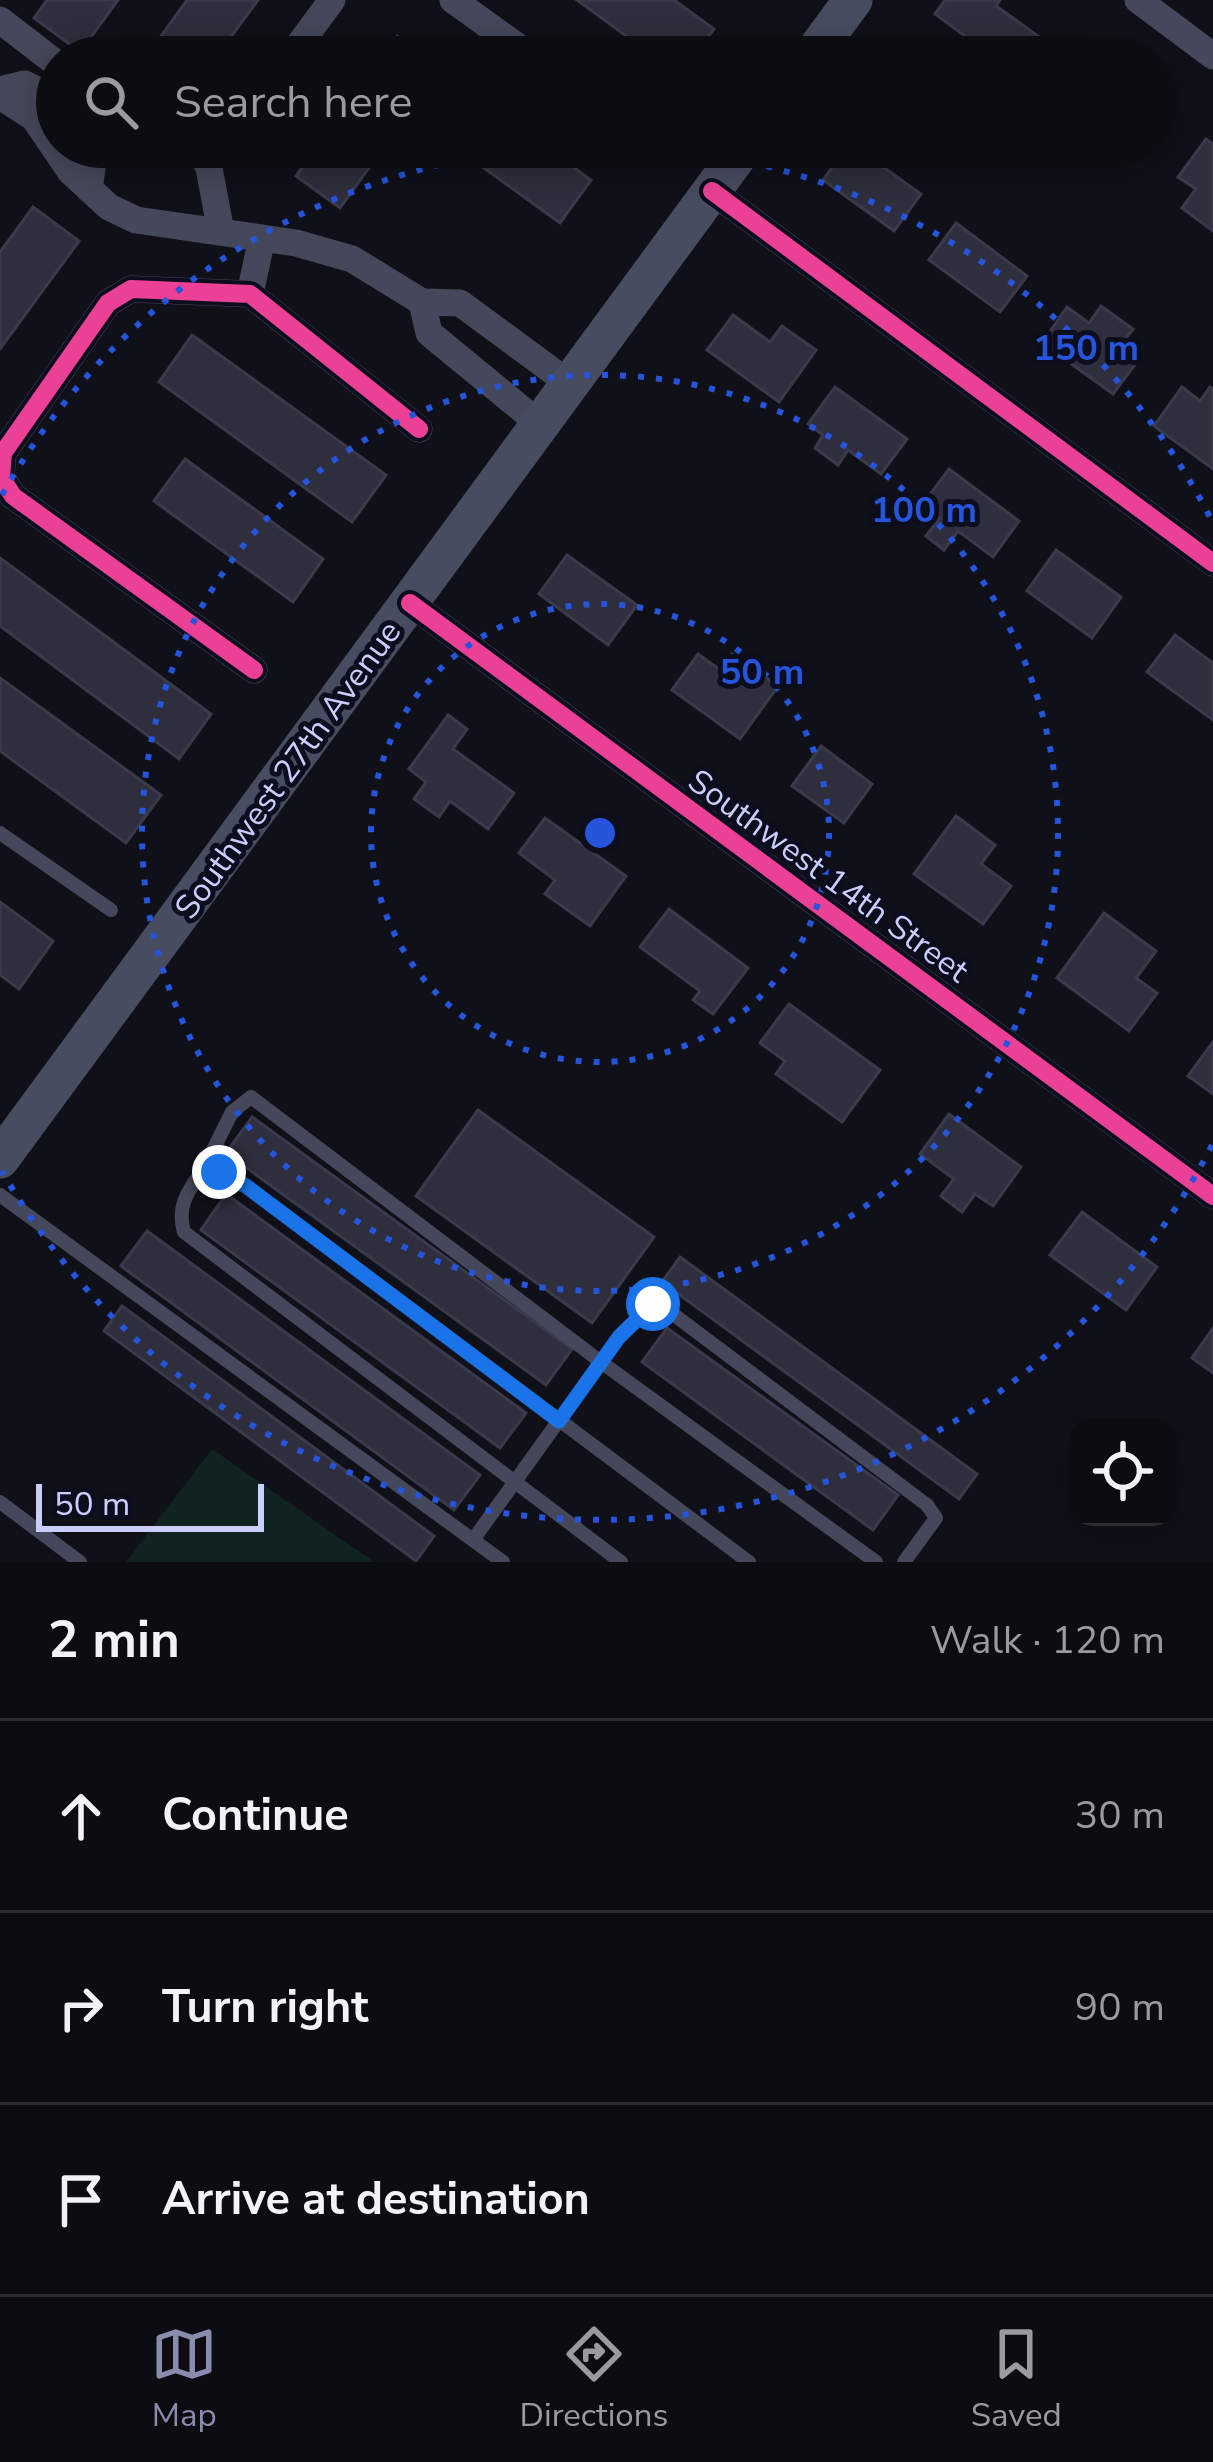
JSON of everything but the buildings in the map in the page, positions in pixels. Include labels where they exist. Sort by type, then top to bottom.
[{"type":"main road","points":[[826,36],[853,0]]},
{"type":"main road","name":"Southwest 27th Avenue","points":[[0,1159],[729,168]]},
{"type":"street","points":[[305,36],[332,0]]},
{"type":"street","points":[[452,0],[503,36]]},
{"type":"street","points":[[1138,0],[1213,56]]},
{"type":"street","points":[[0,20],[36,48]]},
{"type":"street","points":[[0,93],[25,84],[36,90]]},
{"type":"street","points":[[0,93],[36,121]]},
{"type":"street","points":[[68,168],[109,207],[136,220],[262,238],[352,259],[422,302],[460,303],[570,384]]},
{"type":"street","points":[[89,189],[92,168]]},
{"type":"street","points":[[213,168],[220,232]]},
{"type":"street","points":[[712,191],[1213,563]]},
{"type":"street","points":[[250,294],[262,238]]},
{"type":"street","points":[[254,670],[14,496],[1,477],[3,453],[108,303],[131,289],[250,294],[419,429]]},
{"type":"street","points":[[422,302],[429,332],[541,425]]},
{"type":"street","name":"Southwest 14th Street","points":[[410,603],[1213,1196]]},
{"type":"lane","points":[[0,832],[111,910]]},
{"type":"lane","points":[[621,1562],[184,1232],[179,1215],[184,1198],[232,1112],[251,1097],[876,1562]]},
{"type":"lane","points":[[204,1168],[246,1186],[749,1562]]},
{"type":"lane","points":[[0,1196],[502,1562]]},
{"type":"lane","points":[[473,1540],[619,1337],[653,1304],[927,1505],[936,1518],[904,1562]]},
{"type":"lane","points":[[0,1502],[80,1562]]},
{"type":"green space","points":[[212,1449],[374,1562],[126,1562]]},
{"type":"cycle path","points":[[712,191],[1213,563]]},
{"type":"cycle path","points":[[254,670],[13,496],[1,477],[3,453],[108,303],[131,289],[250,294],[419,429]]},
{"type":"cycle path","points":[[410,603],[1213,1196]]},
{"type":"route","points":[[219,1172],[246,1186],[559,1421],[619,1337],[653,1304]]}]
